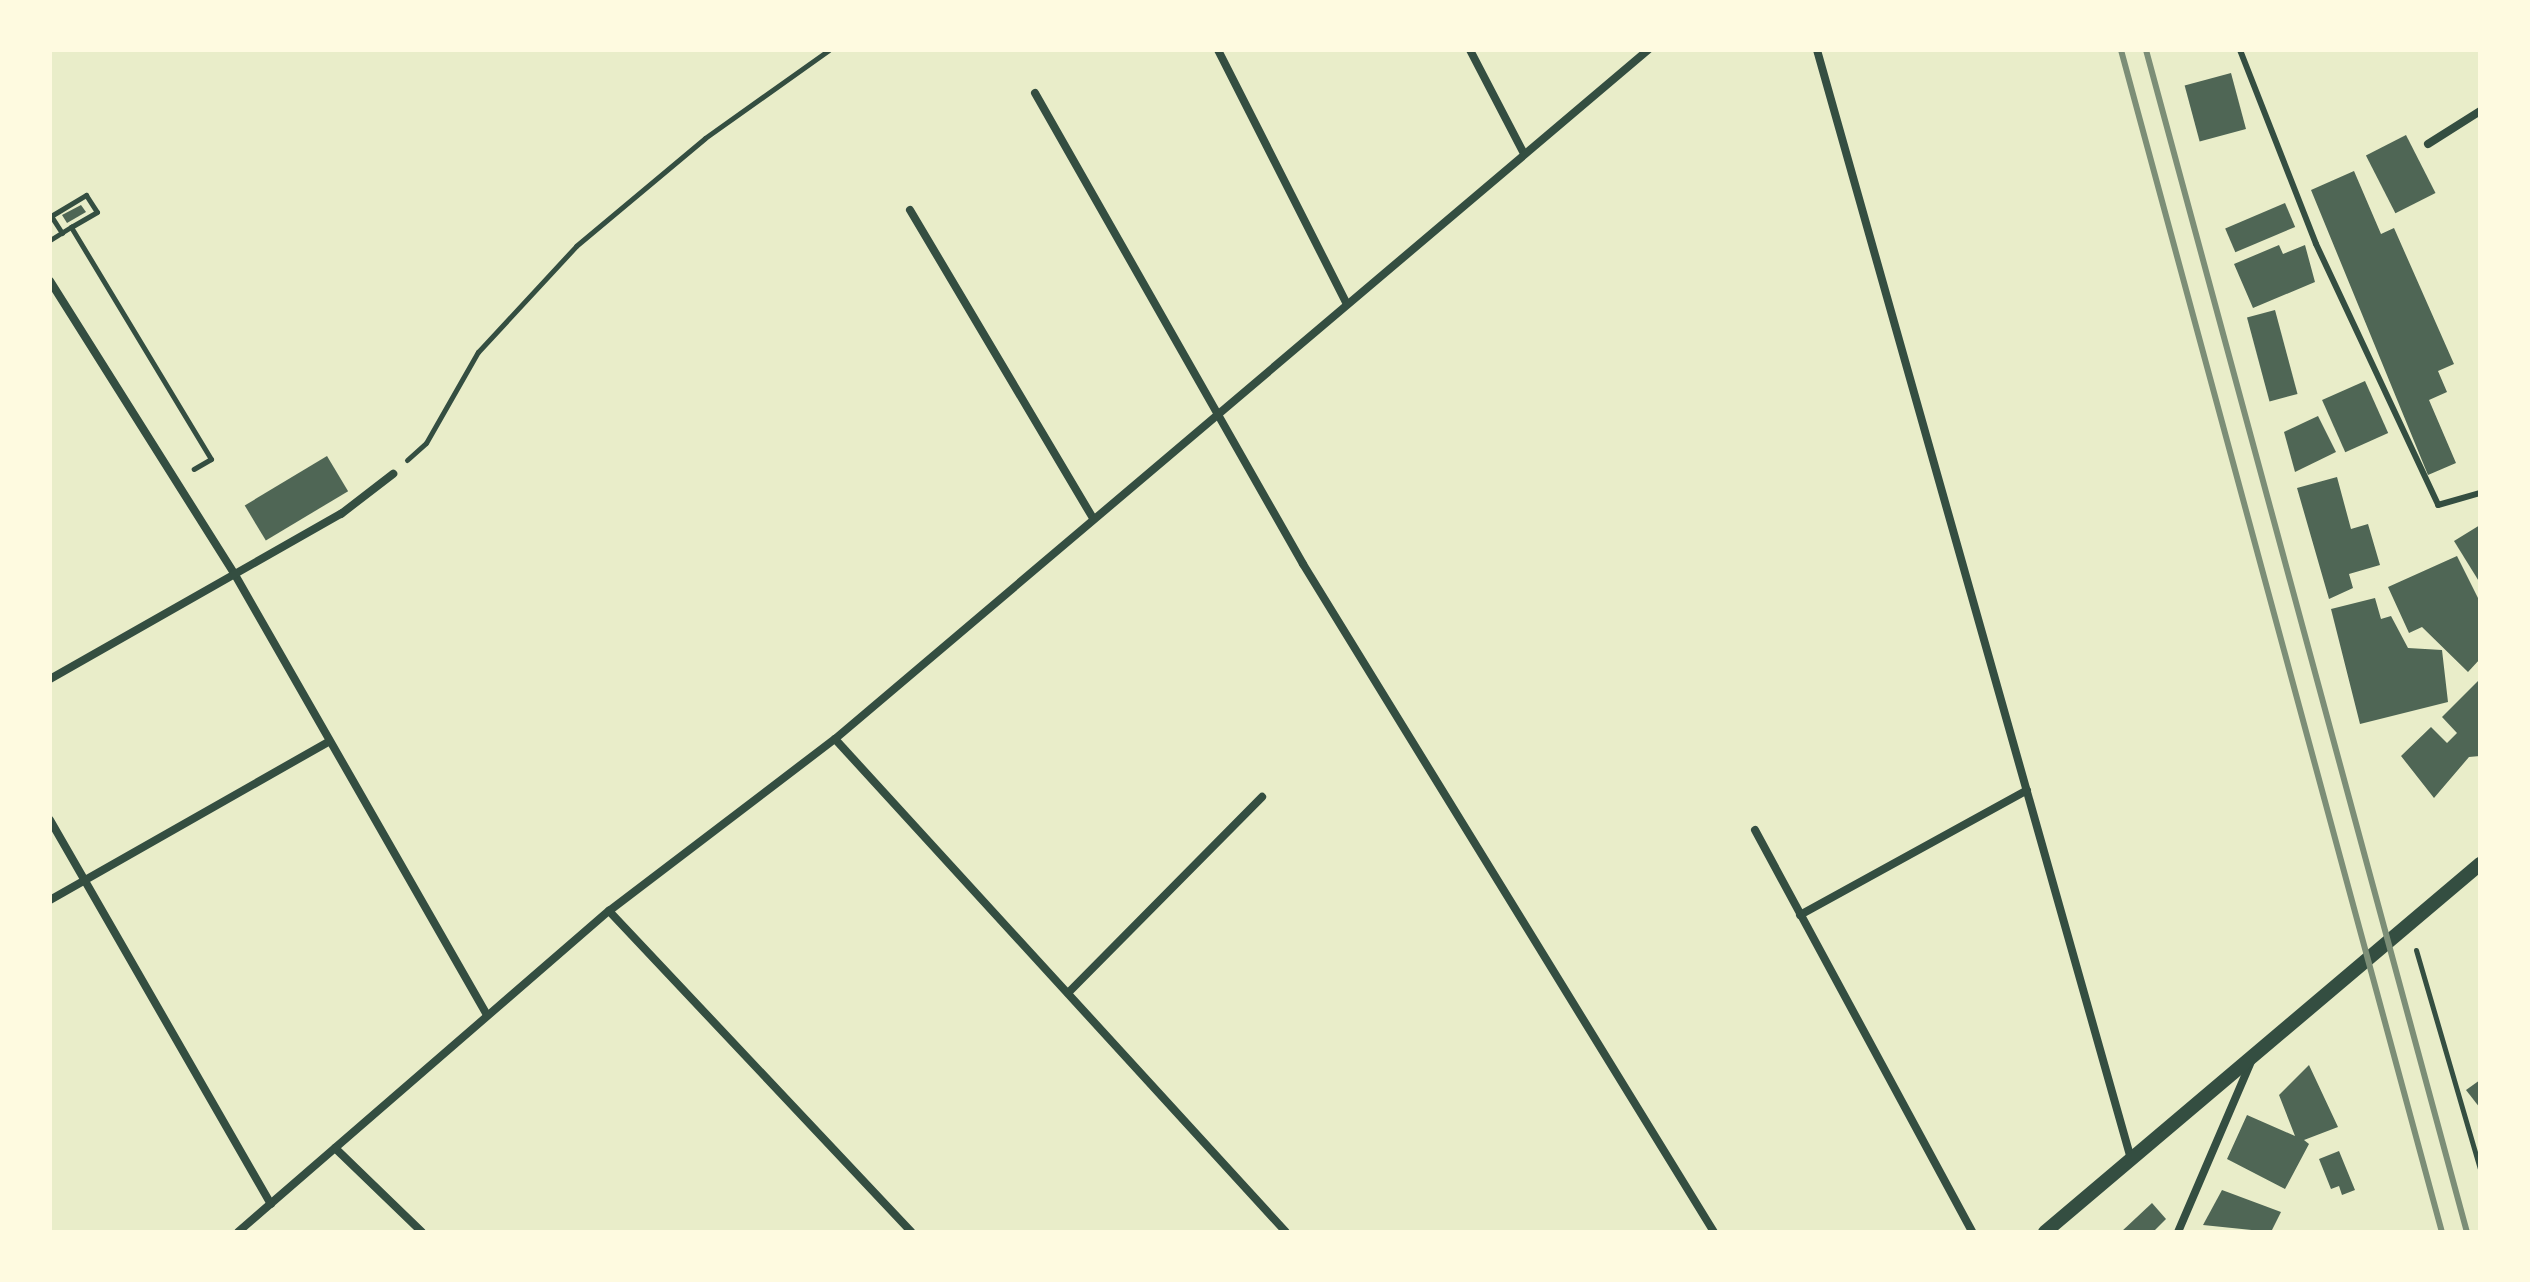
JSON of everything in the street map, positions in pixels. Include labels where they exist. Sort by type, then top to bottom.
[{"type":"street","points":[[1218,50],[1346,302]]},
{"type":"street","points":[[1470,50],[1523,152]]},
{"type":"street","points":[[238,1232],[609,911],[835,739],[1346,302],[1648,50]]},
{"type":"street","points":[[1817,50],[2131,1159]]},
{"type":"street","points":[[1035,93],[1217,412],[1714,1232]]},
{"type":"street","points":[[2428,144],[2480,111]]},
{"type":"street","points":[[910,210],[1093,518]]},
{"type":"street","points":[[50,281],[234,573],[487,1015]]},
{"type":"street","points":[[50,679],[341,514],[393,474]]},
{"type":"street","points":[[835,739],[1286,1232]]},
{"type":"street","points":[[50,900],[328,742]]},
{"type":"street","points":[[1800,915],[2027,790]]},
{"type":"street","points":[[1068,993],[1262,797]]},
{"type":"street","points":[[50,820],[271,1204]]},
{"type":"street","points":[[1755,830],[1972,1232]]},
{"type":"street","points":[[2045,1232],[2480,864]]},
{"type":"street","points":[[609,911],[911,1232]]},
{"type":"street","points":[[2178,1232],[2252,1057]]},
{"type":"street","points":[[335,1148],[422,1232]]},
{"type":"lane","points":[[2240,50],[2316,244],[2438,505],[2480,493]]},
{"type":"path","points":[[393,474],[426,443],[478,352],[576,246],[705,138],[829,50]]},
{"type":"path","points":[[50,240],[62,233],[71,227],[97,212],[86,195],[51,216],[62,233]]},
{"type":"path","points":[[71,227],[211,459],[176,480]]},
{"type":"path","points":[[2408,922],[2480,1169]]},
{"type":"building","points":[[2231,73],[2246,129],[2200,141],[2185,85]]},
{"type":"building","points":[[2406,135],[2436,193],[2395,213],[2366,155]]},
{"type":"building","points":[[2354,171],[2381,234],[2394,228],[2454,364],[2438,371],[2447,392],[2429,400],[2456,463],[2428,475],[2311,190]]},
{"type":"building","points":[[2285,203],[2295,227],[2235,252],[2225,228]]},
{"type":"building","points":[[81,205],[86,212],[67,223],[62,215]]},
{"type":"building","points":[[2279,245],[2283,254],[2305,245],[2315,282],[2253,308],[2234,264]]},
{"type":"building","points":[[2275,310],[2298,394],[2270,402],[2247,318]]},
{"type":"building","points":[[2365,381],[2388,433],[2345,452],[2322,400]]},
{"type":"building","points":[[2318,416],[2336,452],[2295,472],[2284,432]]},
{"type":"building","points":[[327,456],[348,491],[266,541],[245,505]]},
{"type":"building","points":[[2337,477],[2351,529],[2368,524],[2380,565],[2349,574],[2353,588],[2329,599],[2297,488]]},
{"type":"building","points":[[2480,525],[2480,583],[2454,541]]},
{"type":"building","points":[[2457,556],[2480,602],[2480,659],[2468,672],[2422,627],[2409,633],[2388,587]]},
{"type":"building","points":[[2375,598],[2381,619],[2391,616],[2408,648],[2442,650],[2448,702],[2360,724],[2331,609]]},
{"type":"building","points":[[2480,679],[2480,756],[2469,757],[2434,798],[2401,756],[2431,727],[2447,743],[2457,733],[2442,717]]},
{"type":"building","points":[[2309,1065],[2338,1127],[2304,1140],[2309,1144],[2285,1189],[2227,1159],[2247,1115],[2295,1136],[2279,1095]]},
{"type":"building","points":[[2480,1080],[2480,1108],[2466,1090]]},
{"type":"building","points":[[2339,1151],[2355,1190],[2342,1195],[2339,1186],[2331,1189],[2319,1159]]},
{"type":"building","points":[[2222,1190],[2281,1212],[2271,1232],[2203,1225]]},
{"type":"building","points":[[2152,1203],[2166,1219],[2153,1232],[2121,1232]]},
{"type":"railway","points":[[2121,50],[2442,1232]]},
{"type":"railway","points":[[2146,50],[2467,1232]]}]
